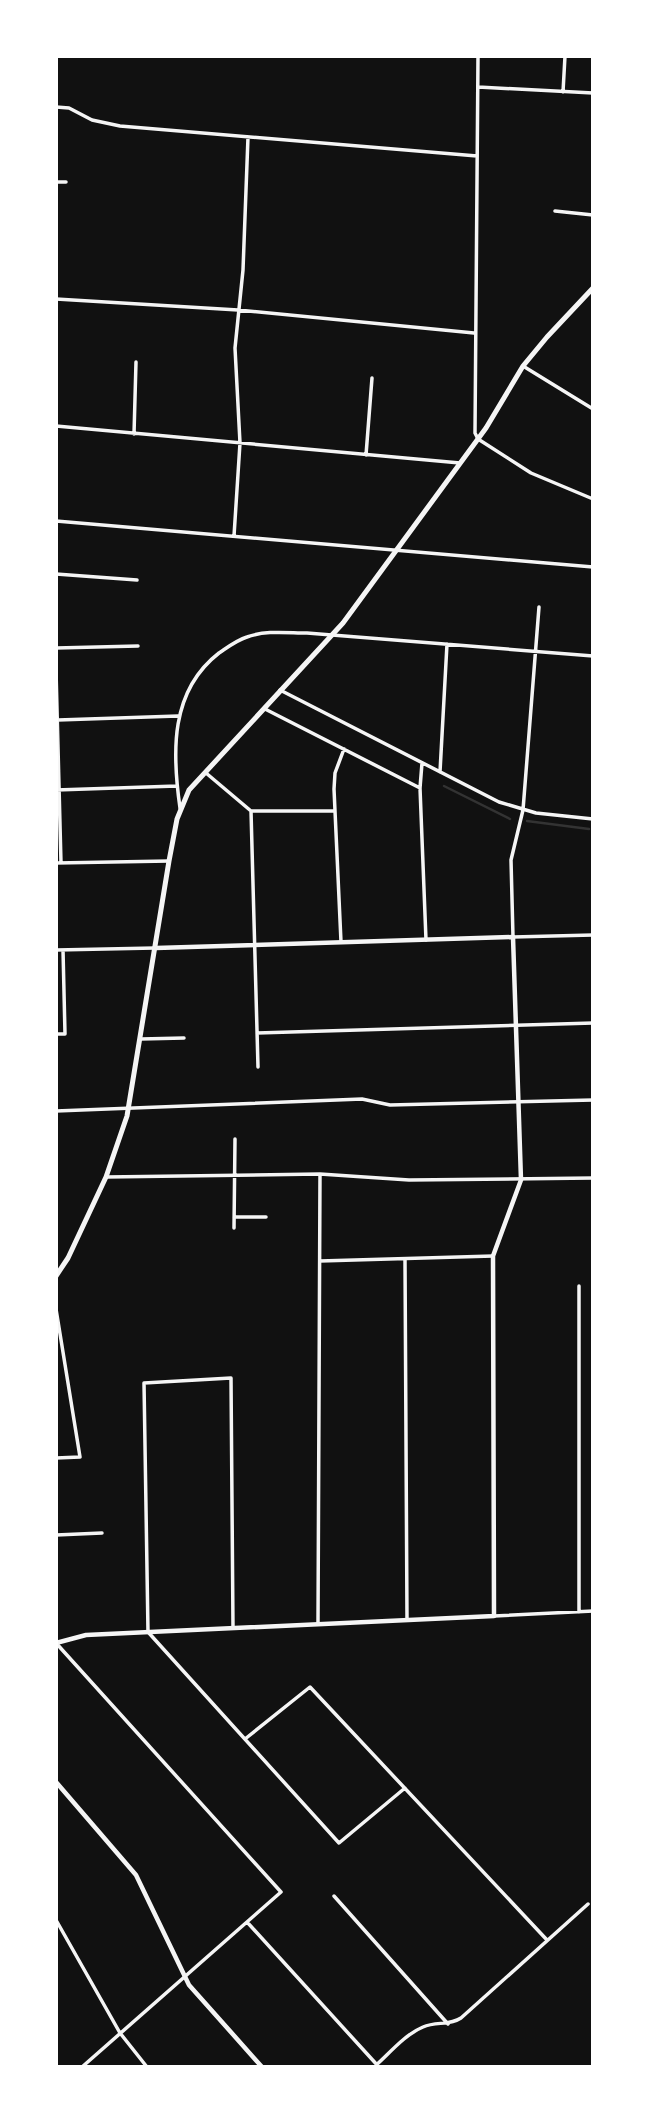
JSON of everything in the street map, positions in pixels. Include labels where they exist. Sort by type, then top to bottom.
[{"type":"main road","points":[[56,1276],[68,1258],[106,1177],[129,1108],[169,860],[180,808],[189,790],[357,605],[478,439],[523,366],[593,288]]},
{"type":"street","points":[[478,56],[473,427],[478,439],[531,473],[593,499]]},
{"type":"street","points":[[563,92],[565,56]]},
{"type":"street","points":[[478,87],[593,93]]},
{"type":"street","points":[[56,107],[69,108],[102,123],[477,156]]},
{"type":"street","points":[[234,536],[240,443],[234,360],[243,270],[248,137]]},
{"type":"street","points":[[56,182],[66,182]]},
{"type":"street","points":[[555,211],[593,215]]},
{"type":"street","points":[[56,299],[238,310],[474,333]]},
{"type":"street","points":[[134,433],[136,362]]},
{"type":"street","points":[[523,366],[593,409]]},
{"type":"street","points":[[366,455],[372,378]]},
{"type":"street","points":[[56,426],[460,463]]},
{"type":"street","points":[[56,521],[593,568]]},
{"type":"street","points":[[56,574],[137,580]]},
{"type":"street","points":[[494,1616],[493,1256],[522,1180],[511,860],[523,810],[539,607]]},
{"type":"street","points":[[180,808],[176,744],[178,716],[186,694],[197,676],[216,655],[237,641],[262,634],[332,635],[593,656]]},
{"type":"street","points":[[440,772],[447,644]]},
{"type":"street","points":[[56,648],[138,646]]},
{"type":"street","points":[[56,670],[59,863],[169,860]]},
{"type":"street","points":[[280,690],[499,802],[553,816],[593,818]]},
{"type":"street","points":[[263,708],[420,788]]},
{"type":"street","points":[[57,720],[178,716]]},
{"type":"street","points":[[341,942],[334,811],[335,774],[345,749]]},
{"type":"street","points":[[422,762],[420,788],[426,940]]},
{"type":"street","points":[[205,771],[251,811],[334,811]]},
{"type":"street","points":[[58,790],[177,786]]},
{"type":"street","points":[[251,811],[258,1067]]},
{"type":"street","points":[[56,950],[593,935]]},
{"type":"street","points":[[56,1034],[65,1034],[63,950]]},
{"type":"street","points":[[257,1033],[593,1023]]},
{"type":"street","points":[[141,1039],[184,1038]]},
{"type":"street","points":[[56,1111],[362,1099],[390,1105],[593,1100]]},
{"type":"street","points":[[234,1228],[235,1139]]},
{"type":"street","points":[[318,1623],[320,1174]]},
{"type":"street","points":[[106,1177],[320,1174],[409,1180],[593,1178]]},
{"type":"street","points":[[234,1217],[266,1217]]},
{"type":"street","points":[[320,1261],[493,1256]]},
{"type":"street","points":[[405,1259],[407,1619]]},
{"type":"street","points":[[579,1286],[579,1612]]},
{"type":"street","points":[[56,1309],[80,1457],[56,1458]]},
{"type":"street","points":[[233,1627],[231,1378],[144,1383],[148,1632],[339,1843],[405,1788]]},
{"type":"street","points":[[56,1535],[102,1533]]},
{"type":"street","points":[[82,2067],[281,1892],[56,1643],[86,1635],[593,1611]]},
{"type":"street","points":[[244,1739],[310,1687],[547,1940]]},
{"type":"street","points":[[56,1782],[136,1875],[184,1977],[197,1995],[262,2067]]},
{"type":"street","points":[[334,1896],[448,2024]]},
{"type":"street","points":[[247,1922],[376,2066],[421,2027],[448,2024],[461,2018],[587,1904]]},
{"type":"street","points":[[56,1920],[120,2033],[147,2067]]},
{"type":"waterway","points":[[444,786],[510,819]]},
{"type":"waterway","points":[[527,821],[589,829]]}]
